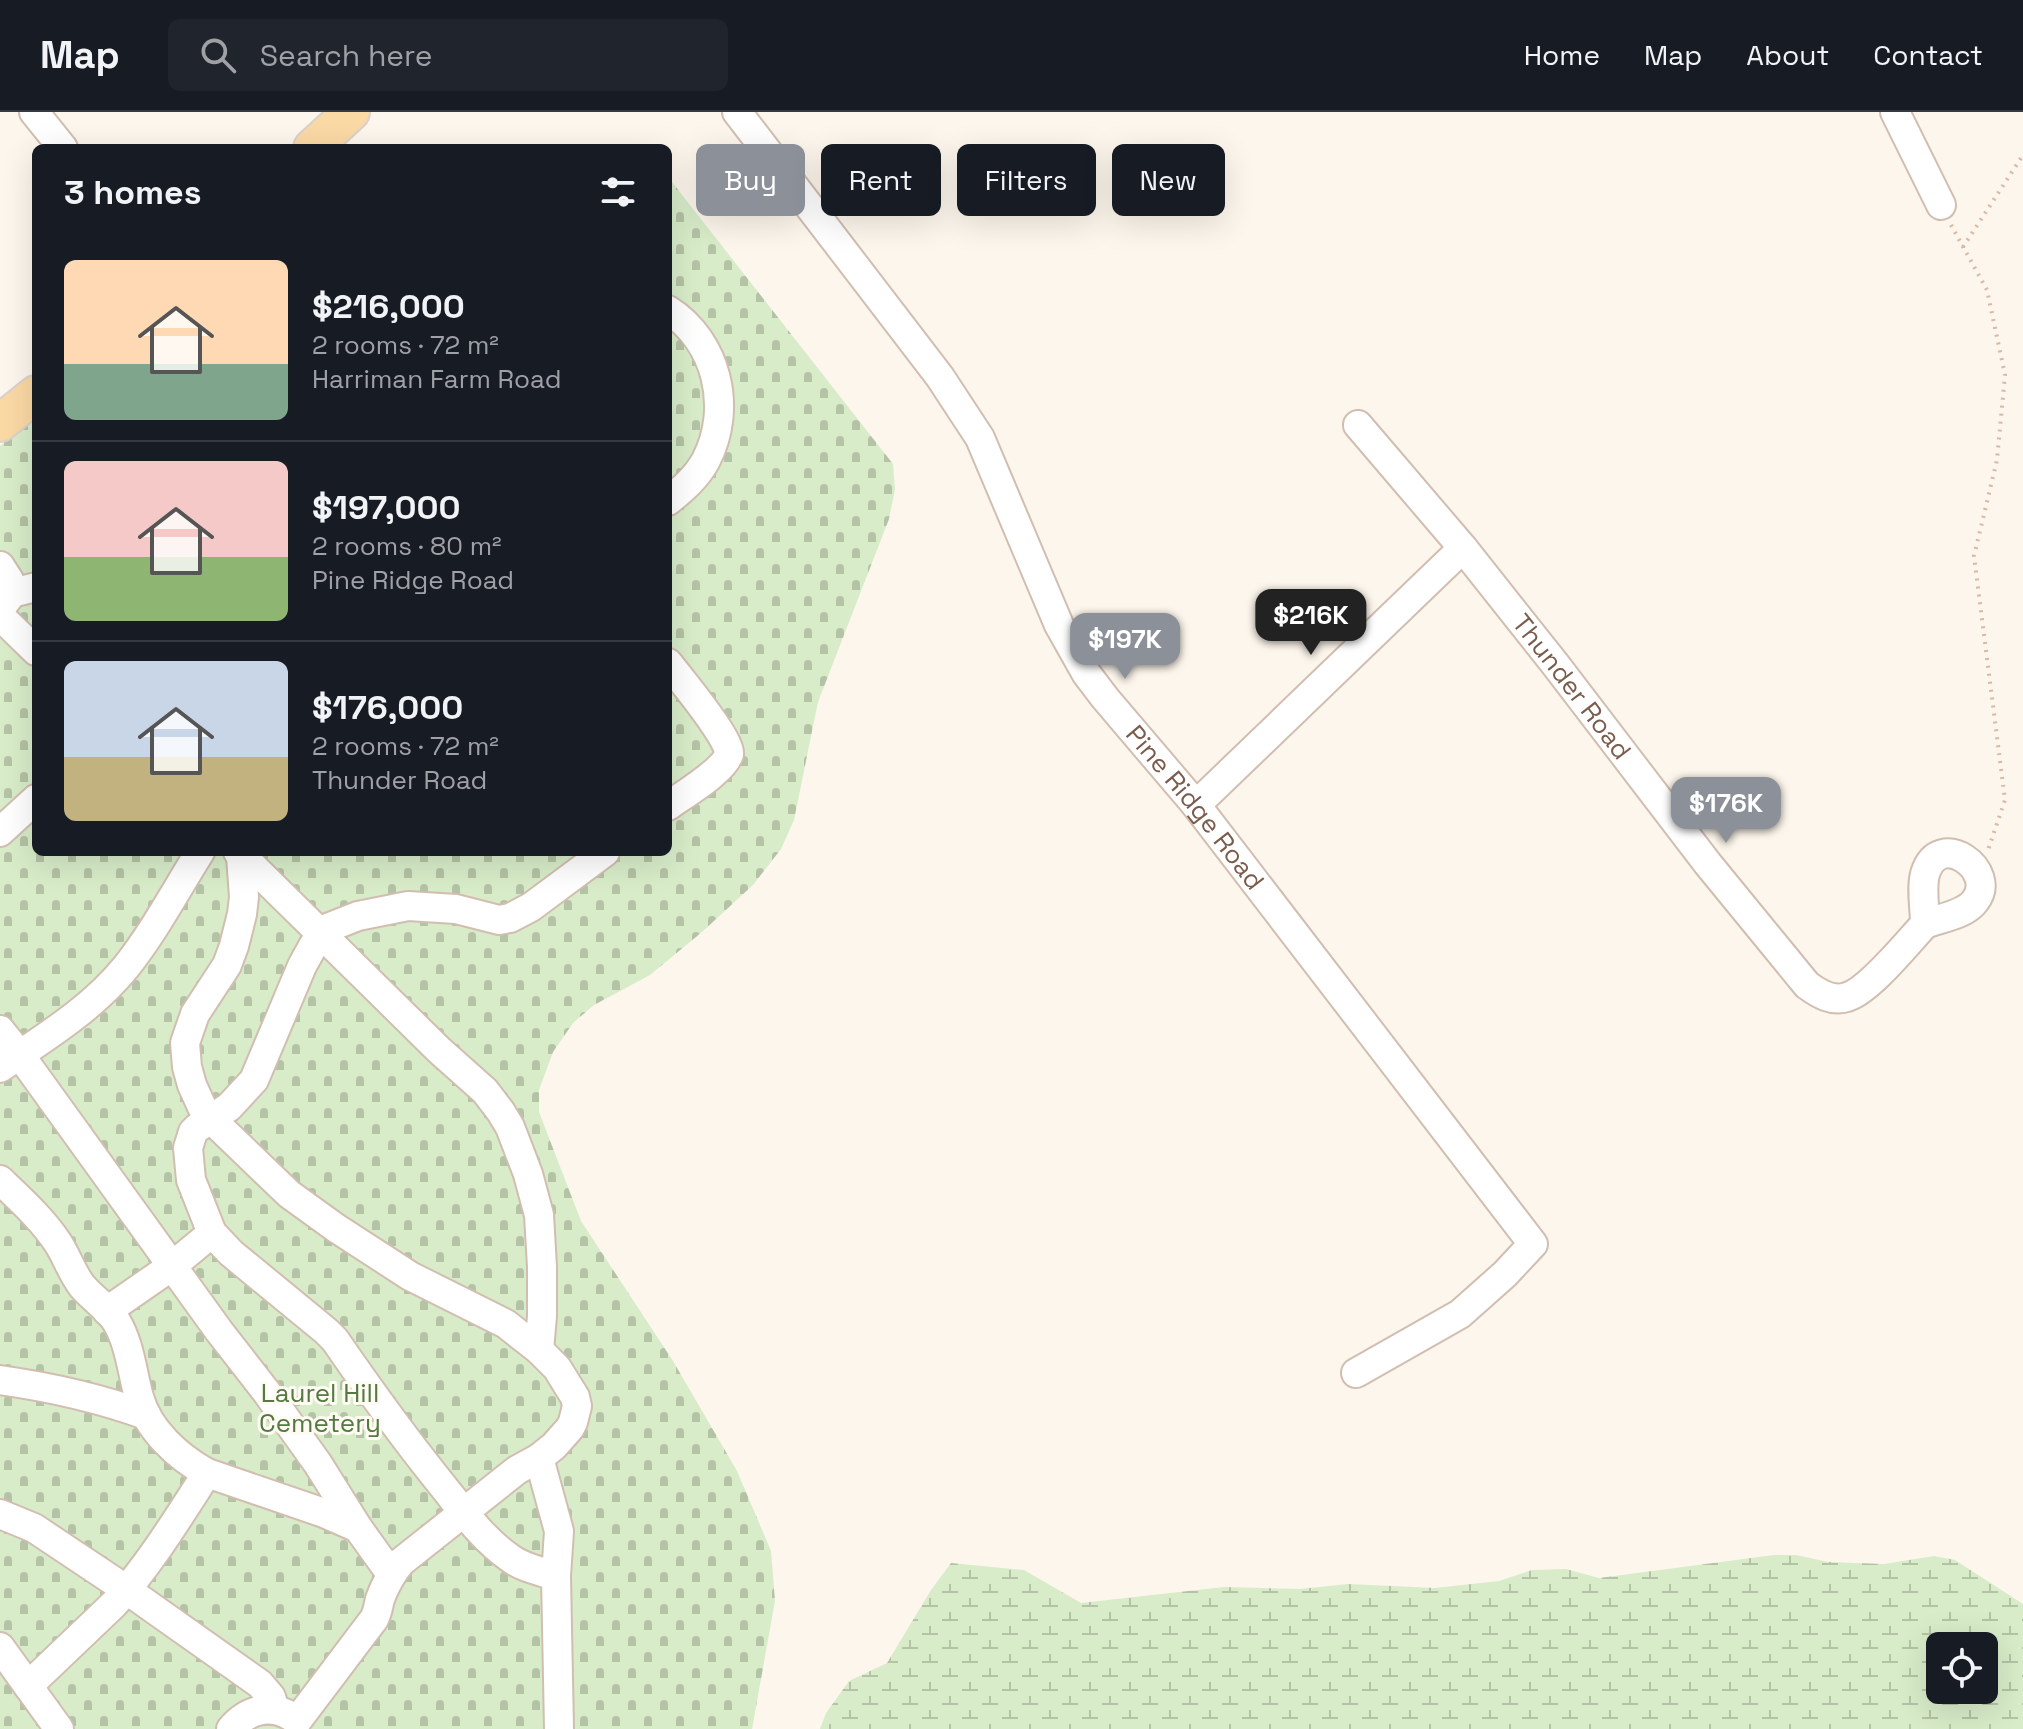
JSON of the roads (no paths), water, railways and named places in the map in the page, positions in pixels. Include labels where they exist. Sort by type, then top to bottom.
[{"type":"main road","points":[[316,144],[351,112]]},
{"type":"main road","points":[[0,423],[32,397]]},
{"type":"street","points":[[34,112],[60,144]]},
{"type":"street","name":"Pine Ridge Road","points":[[737,112],[958,402],[980,438],[1054,613],[1086,673],[1196,805],[1533,1244],[1460,1314],[1356,1373]]},
{"type":"street","points":[[1895,112],[1941,205]]},
{"type":"street","points":[[672,313],[687,325],[708,355],[717,381],[720,409],[713,445],[705,462],[672,498]]},
{"type":"street","name":"Thunder Road","points":[[1358,425],[1463,548],[1708,864],[1807,985],[1833,998],[1855,994],[1925,924],[1970,906],[1980,894],[1978,877],[1974,868],[1955,853],[1938,856],[1926,871],[1923,886],[1925,924]]},
{"type":"street","points":[[1196,805],[1463,548]]},
{"type":"street","points":[[0,566],[9,580],[12,601],[32,643]]},
{"type":"street","points":[[672,668],[730,750],[716,771],[672,803]]},
{"type":"street","points":[[0,832],[32,803]]},
{"type":"street","points":[[10,1061],[50,1034],[109,986],[127,966],[198,856]]},
{"type":"street","points":[[240,856],[244,897],[234,946],[227,965],[195,1014],[185,1043],[187,1067],[196,1096],[211,1119],[289,1194],[410,1276],[506,1324],[539,1350],[573,1390],[577,1406],[570,1428],[554,1446],[517,1470],[401,1562],[391,1574],[374,1619],[292,1720]]},
{"type":"street","points":[[242,856],[439,1050],[485,1091],[510,1127],[539,1215],[542,1267],[539,1350]]},
{"type":"street","points":[[556,1576],[511,1559],[494,1545],[464,1513],[403,1435],[335,1340],[231,1253],[212,1233],[191,1180],[188,1148],[193,1132],[229,1107],[258,1073],[302,966],[321,934],[330,927],[358,916],[408,906],[456,909],[490,919],[510,918],[531,907],[600,856]]},
{"type":"street","points":[[0,1030],[10,1061],[172,1266],[318,1464],[391,1574]]},
{"type":"street","points":[[0,1180],[46,1226],[83,1287],[116,1320],[130,1354],[146,1415],[176,1452],[207,1473],[324,1513],[358,1528]]},
{"type":"street","points":[[107,1311],[172,1266],[212,1233]]},
{"type":"street","points":[[0,1380],[50,1388],[146,1415]]},
{"type":"street","points":[[539,1458],[559,1531],[556,1576],[559,1729]]},
{"type":"street","points":[[28,1686],[127,1590],[160,1546],[207,1473]]},
{"type":"street","points":[[0,1514],[34,1528],[127,1590],[260,1684],[292,1720]]},
{"type":"street","points":[[0,1647],[59,1729]]},
{"type":"street","points":[[231,1729],[239,1720],[262,1709],[292,1720]]},
{"type":"park label","name":"Laurel Hill Cemetery","points":[[320,1408]]}]
